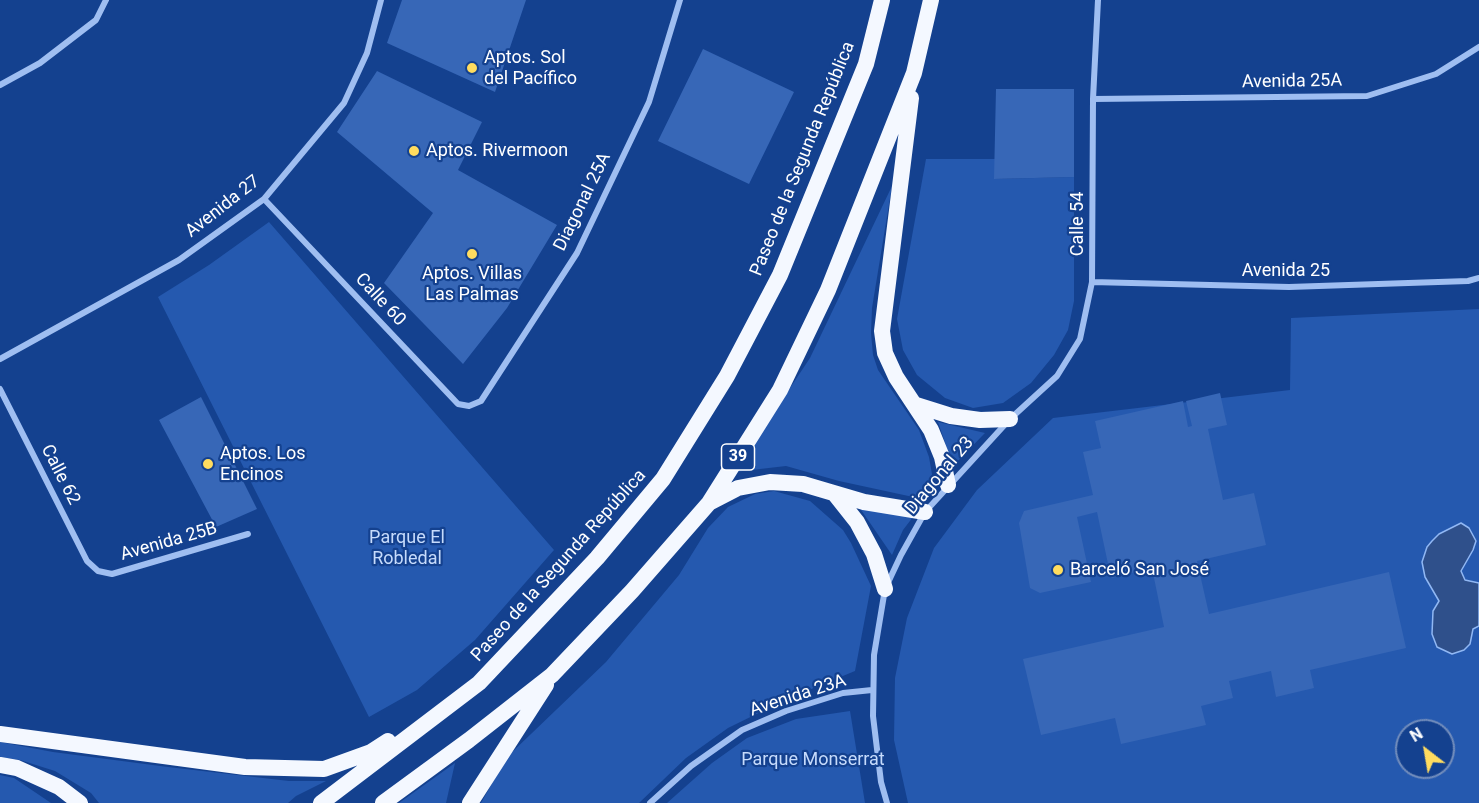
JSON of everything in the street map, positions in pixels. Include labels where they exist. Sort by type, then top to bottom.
[{"type":"highway","name":"Paseo de la Segunda República","points":[[321,803],[480,683],[597,558],[663,479],[727,376],[780,275],[866,64],[882,0]]},
{"type":"highway","name":"39","points":[[383,803],[552,675],[632,591],[709,503],[780,390],[828,290],[914,73],[931,0]]},
{"type":"highway","points":[[914,73],[882,331],[885,353],[896,377],[931,430],[942,457],[948,485]]},
{"type":"highway","points":[[916,405],[951,416],[980,420],[1010,419]]},
{"type":"highway","points":[[709,503],[738,488],[770,482],[803,484],[864,502],[925,512]]},
{"type":"highway","points":[[834,493],[861,530],[874,554],[885,589]]},
{"type":"highway","points":[[470,803],[552,675]]},
{"type":"highway","points":[[0,734],[245,767],[324,768],[371,752],[480,683]]},
{"type":"highway","points":[[0,765],[17,768],[59,787],[80,803]]},
{"type":"street","points":[[0,85],[40,63],[96,20],[106,0]]},
{"type":"street","name":"Avenida 27","points":[[0,359],[179,260],[264,199],[344,103],[367,53],[381,0]]},
{"type":"street","name":"Diagonal 25A","points":[[481,401],[577,253],[649,102],[680,0]]},
{"type":"street","name":"Calle 54","points":[[1010,419],[1056,376],[1080,339],[1092,282],[1093,99],[1098,0]]},
{"type":"street","name":"Avenida 25A","points":[[1093,99],[1366,96],[1436,74],[1479,47]]},
{"type":"street","name":"Calle 60","points":[[264,199],[458,404],[469,406],[481,401]]},
{"type":"street","name":"Avenida 25","points":[[1092,282],[1289,287],[1468,281],[1479,278]]},
{"type":"street","name":"Calle 62","points":[[0,389],[87,561],[98,571]]},
{"type":"street","name":"Diagonal 23","points":[[887,803],[881,782],[873,716],[874,655],[885,589],[925,512],[1010,419]]},
{"type":"street","name":"Avenida 25B","points":[[98,571],[112,574],[248,534]]},
{"type":"street","name":"Avenida 23A","points":[[650,803],[692,766],[742,730],[786,711],[843,693],[873,690]]},
{"type":"green space","points":[[926,159],[995,159],[995,179],[1074,177],[1074,301],[1068,330],[1054,355],[1031,383],[1003,403],[973,408],[945,398],[917,375],[903,350],[897,319]]},
{"type":"green space","points":[[892,186],[872,308],[873,355],[878,370],[919,430],[929,457],[934,486],[927,500],[839,481],[786,466],[734,472],[810,358]]},
{"type":"green space","name":"Parque El Robledal","points":[[269,222],[554,550],[475,640],[417,690],[369,717],[158,297],[209,265]]},
{"type":"green space","points":[[1479,309],[1479,803],[908,803],[894,740],[895,678],[907,618],[934,548],[977,490],[1053,418],[1290,390],[1291,318]]},
{"type":"green space","points":[[938,422],[985,433],[953,466]]},
{"type":"green space","points":[[774,491],[810,501],[843,530],[871,586],[855,671],[787,699],[728,728],[686,758],[639,803],[481,803],[507,757],[606,662],[679,575],[708,528],[728,507],[755,494]]},
{"type":"green space","points":[[857,504],[913,517],[903,530],[892,555]]},
{"type":"green space","name":"Parque Monserrat","points":[[850,711],[865,803],[667,803],[712,763],[747,738],[796,719]]},
{"type":"green space","points":[[0,742],[53,752],[168,767],[289,781],[326,781],[296,796],[288,803],[99,803],[91,793],[55,771],[20,760],[0,757]]},
{"type":"green space","points":[[455,763],[446,803],[399,803]]},
{"type":"green space","points":[[0,775],[14,778],[51,803],[0,803]]},
{"type":"shaded area","points":[[1461,523],[1469,528],[1476,541],[1461,571],[1465,580],[1479,583],[1479,626],[1473,629],[1470,644],[1464,650],[1452,654],[1437,647],[1432,634],[1433,611],[1439,601],[1425,577],[1422,562],[1427,547],[1439,534]]},
{"type":"building","name":"Aptos. Sol del Pacífico","points":[[402,0],[526,0],[495,92],[387,43]]},
{"type":"building","points":[[703,49],[794,92],[749,184],[658,141]]},
{"type":"building","name":"Aptos. Villas Las Palmas","points":[[377,71],[482,122],[458,170],[557,225],[507,308],[463,364],[384,283],[433,213],[337,132]]},
{"type":"building","points":[[996,89],[1074,89],[1074,177],[994,179]]},
{"type":"building","name":"Barceló San José","points":[[1220,393],[1227,425],[1208,429],[1223,500],[1254,493],[1266,545],[1197,561],[1209,614],[1389,572],[1406,648],[1310,670],[1314,688],[1276,697],[1271,671],[1229,681],[1233,698],[1201,706],[1206,725],[1121,744],[1115,718],[1041,735],[1023,659],[1164,627],[1152,568],[1111,578],[1097,512],[1077,517],[1091,582],[1040,593],[1030,588],[1019,523],[1024,511],[1093,495],[1083,452],[1101,448],[1095,421],[1183,401],[1188,427],[1192,426],[1186,401]]},
{"type":"building","name":"Aptos. Los Encinos","points":[[201,397],[257,509],[216,527],[159,420]]},
{"type":"place","name":"Aptos. Sol del Pacífico","points":[[472,68]]},
{"type":"place","name":"Aptos. Rivermoon","points":[[414,151]]},
{"type":"place","name":"Aptos. Villas Las Palmas","points":[[472,254]]},
{"type":"place","name":"Aptos. Los Encinos","points":[[208,464]]},
{"type":"place","name":"Barceló San José","points":[[1058,570]]}]
